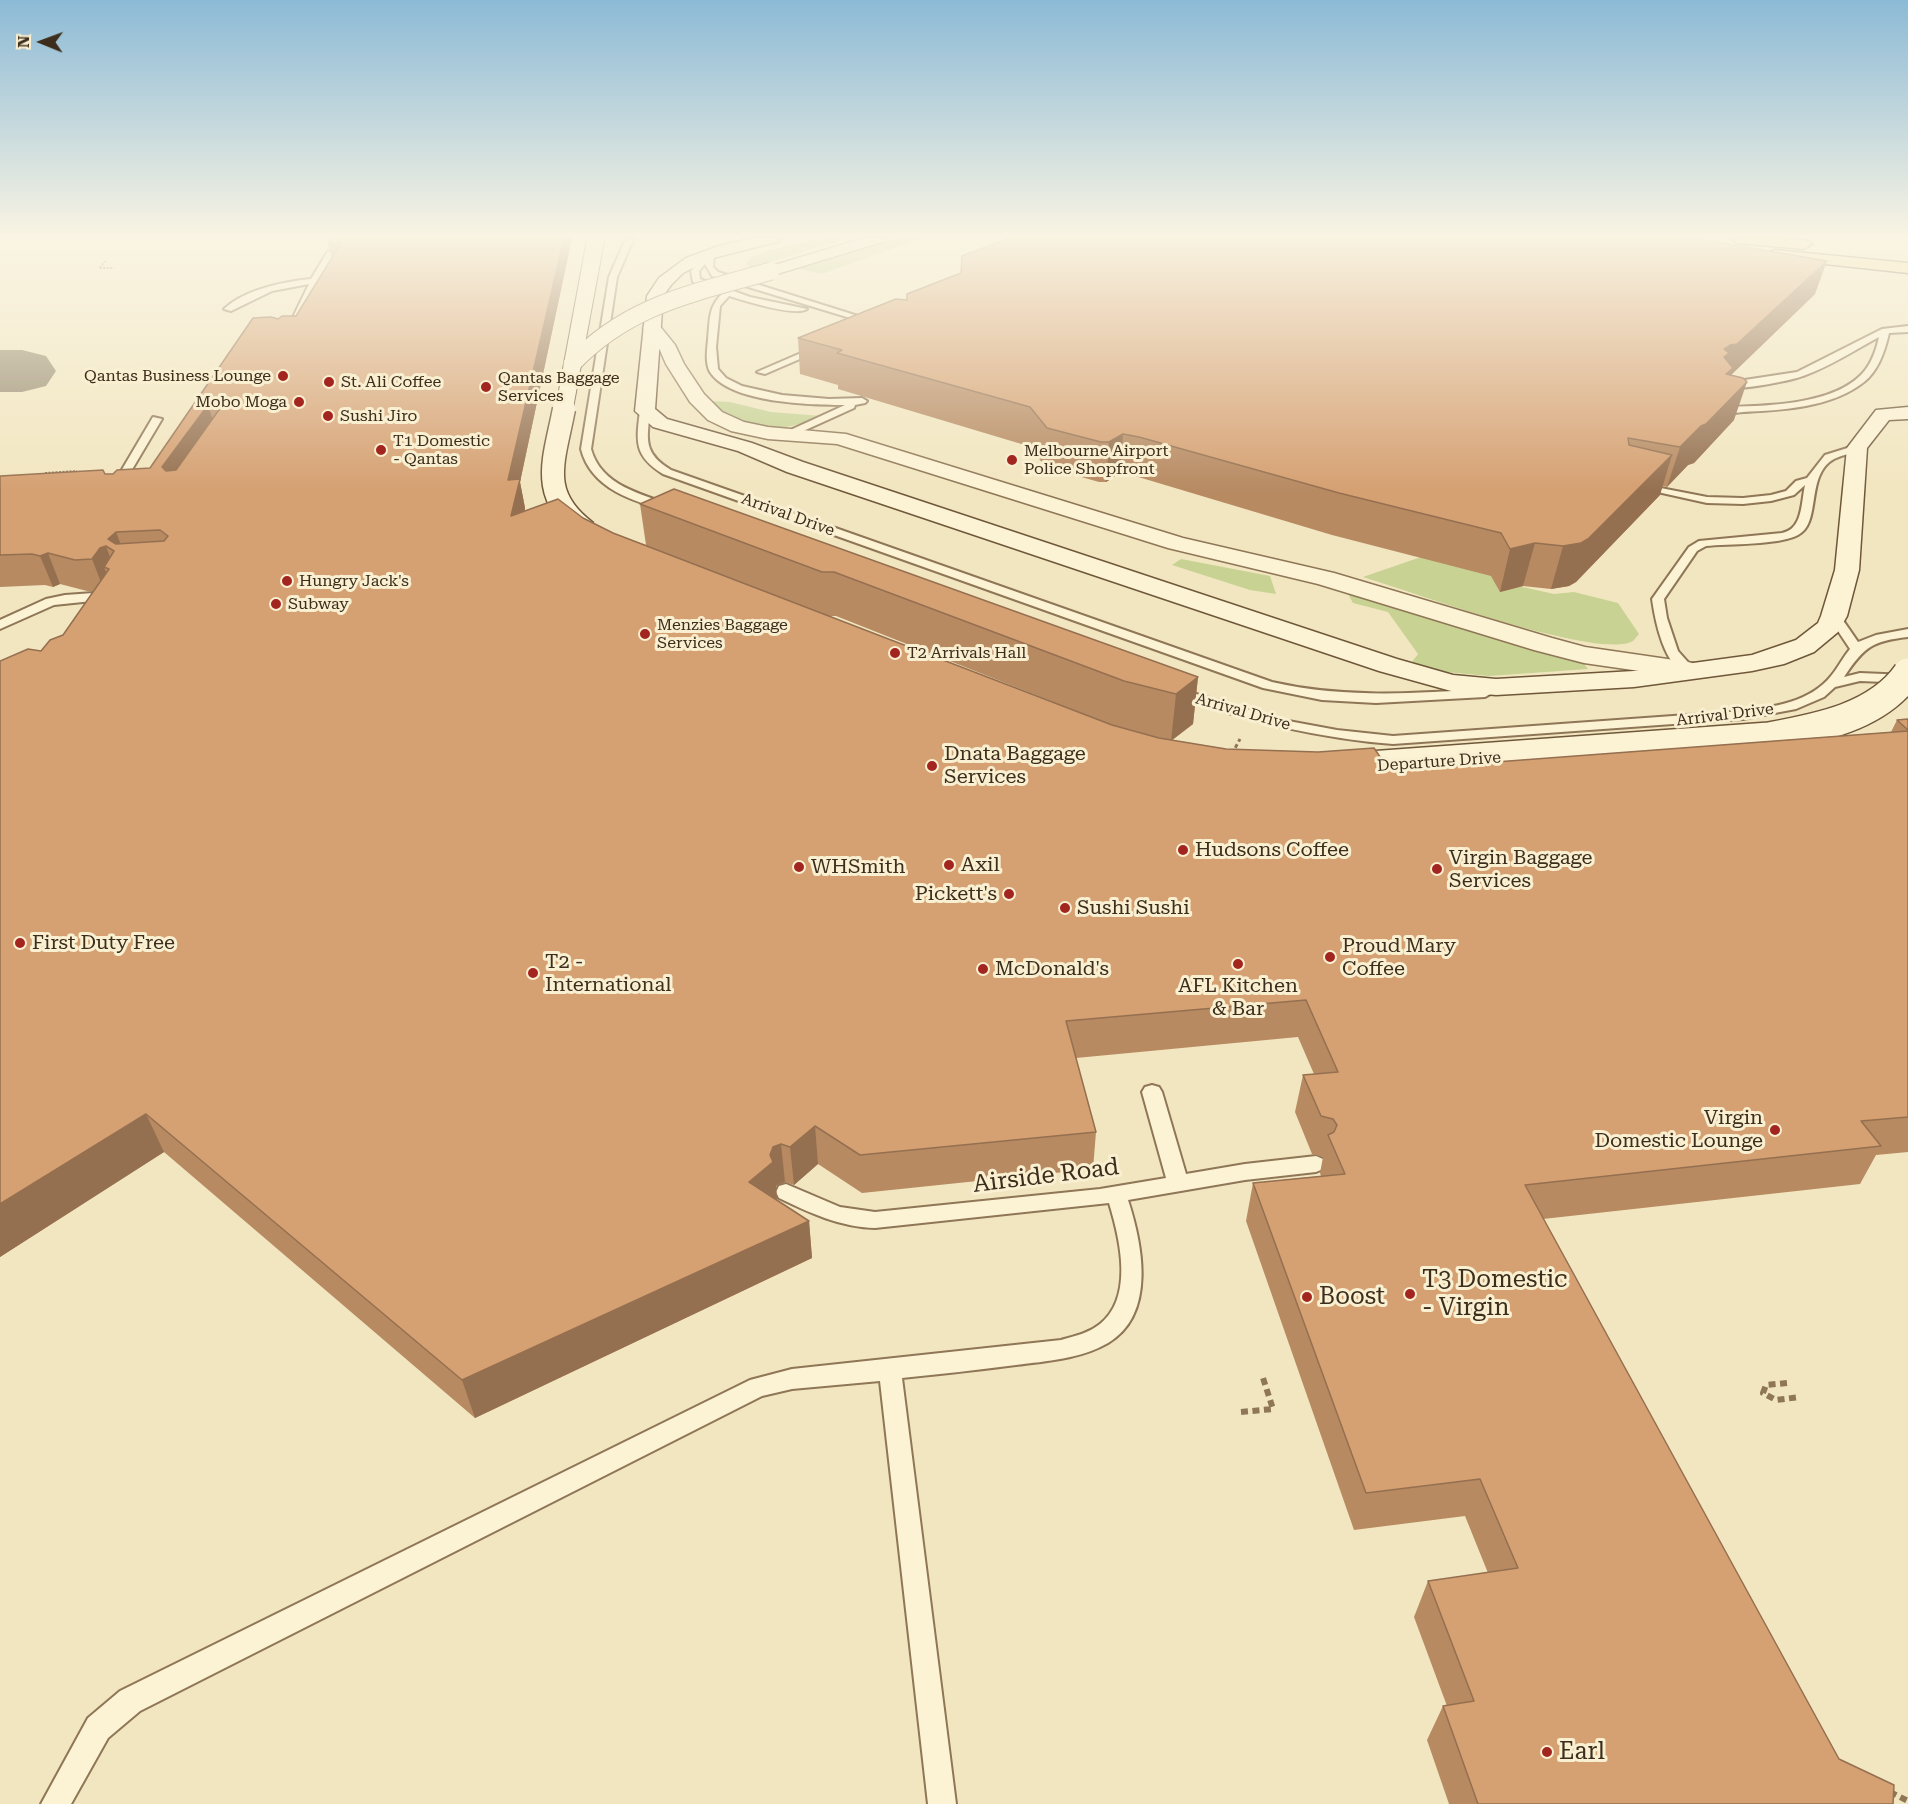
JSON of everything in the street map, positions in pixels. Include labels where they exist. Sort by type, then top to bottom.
[{"type":"street","points":[[580,322],[552,471],[553,488],[558,505],[563,512],[580,527],[606,543]]},
{"type":"street","points":[[572,364],[602,334],[622,322]]},
{"type":"street","name":"Arrival Drive","points":[[653,322],[645,411],[660,423],[746,447],[795,467],[1388,665],[1451,682],[1496,687],[1634,679],[1752,663],[1805,646],[1829,627],[1847,570],[1857,448]]},
{"type":"street","name":"Arrival Drive","points":[[652,328],[669,349],[684,379],[697,398],[715,416],[748,430],[839,438],[1176,543],[1324,578],[1568,651],[1688,670]]},
{"type":"street","points":[[1857,448],[1883,414],[1908,413]]},
{"type":"street","name":"Departure Drive","points":[[1312,770],[1769,737],[1815,727],[1854,714],[1887,696],[1905,679],[1908,673]]},
{"type":"lane","points":[[606,322],[586,449],[587,460],[593,470],[618,488],[678,511]]},
{"type":"lane","points":[[715,322],[712,362],[716,373],[722,379],[750,391],[776,398],[834,404],[865,400],[790,434]]},
{"type":"lane","points":[[868,328],[879,324],[872,322]]},
{"type":"lane","points":[[1720,386],[1747,384],[1800,374],[1885,331],[1908,329]]},
{"type":"lane","points":[[1721,410],[1789,405],[1844,390],[1862,380],[1882,349],[1885,331]]},
{"type":"lane","points":[[762,372],[826,346]]},
{"type":"lane","name":"Arrival Drive","points":[[645,411],[642,444],[644,453],[649,460],[667,472],[1268,685],[1305,695],[1354,700],[1485,693],[1496,687]]},
{"type":"lane","points":[[120,499],[123,494],[122,478],[157,419]]},
{"type":"lane","points":[[1688,670],[1672,652],[1659,609],[1661,593],[1693,549],[1703,543],[1792,535],[1803,525],[1811,480],[1829,457],[1857,448]]},
{"type":"lane","points":[[1622,481],[1682,496],[1730,502],[1786,495],[1800,483],[1811,480]]},
{"type":"lane","points":[[97,612],[118,583]]},
{"type":"lane","points":[[0,625],[50,602],[66,598],[108,596]]},
{"type":"lane","points":[[1834,616],[1857,649],[1877,639],[1908,633]]},
{"type":"lane","name":"Arrival Drive","points":[[1158,686],[1203,702],[1286,726],[1356,738],[1393,740],[1455,738],[1755,714],[1791,706],[1817,694],[1832,684],[1857,649]]},
{"type":"lane","points":[[1832,684],[1860,678],[1908,679]]},
{"type":"lane","points":[[1152,1092],[1178,1184]]},
{"type":"lane","name":"Airside Road","points":[[786,1192],[827,1213],[853,1220],[875,1220],[968,1212],[1316,1164]]},
{"type":"lane","points":[[55,1804],[98,1728],[130,1701],[759,1387],[792,1379],[1061,1350],[1088,1342],[1111,1329],[1124,1312],[1131,1252],[1116,1193]]},
{"type":"lane","points":[[890,1370],[942,1804]]},
{"type":"path","points":[[45,472],[77,471]]},
{"type":"path","points":[[1231,755],[1244,730]]},
{"type":"path","points":[[1241,1412],[1273,1409],[1263,1378]]},
{"type":"path","points":[[1787,1383],[1766,1385],[1763,1393],[1770,1399],[1776,1400],[1800,1397]]},
{"type":"path","points":[[1887,1790],[1908,1800]]},
{"type":"green space","points":[[710,401],[730,402],[771,412],[822,416],[790,426],[763,428],[737,421]]},
{"type":"green space","points":[[1421,557],[1504,579],[1514,585],[1554,594],[1574,592],[1618,603],[1639,634],[1633,641],[1613,645],[1544,633],[1363,577]]},
{"type":"green space","points":[[1181,559],[1270,576],[1276,594],[1250,590],[1172,565]]},
{"type":"green space","points":[[1347,592],[1530,650],[1581,660],[1588,669],[1489,676],[1446,672],[1411,663],[1418,654],[1388,612],[1353,603]]},
{"type":"building","points":[[250,322],[545,322],[508,480],[520,479],[511,516],[558,499],[583,518],[613,533],[1112,725],[1159,738],[1226,749],[1318,752],[1374,748],[1389,770],[1908,731],[1908,1117],[1861,1121],[1881,1146],[1525,1185],[1839,1759],[1894,1785],[1893,1804],[1478,1804],[1443,1706],[1474,1701],[1428,1581],[1518,1568],[1480,1479],[1366,1493],[1253,1183],[1345,1174],[1328,1135],[1334,1132],[1337,1125],[1333,1119],[1321,1116],[1303,1075],[1338,1072],[1306,1000],[1066,1021],[1096,1132],[860,1155],[815,1126],[790,1147],[781,1144],[773,1147],[770,1155],[773,1162],[749,1182],[809,1221],[462,1380],[146,1114],[0,1204],[0,661],[28,649],[41,651],[50,640],[63,635],[109,569],[104,567],[114,551],[106,546],[100,548],[92,559],[75,560],[48,553],[40,556],[0,555],[0,476],[103,470],[105,474],[113,474],[117,470],[150,468]],"holes":[[[208,405],[221,407],[176,470],[166,471],[162,467]],[[160,530],[168,536],[164,541],[116,544],[108,539],[116,532]]]},
{"type":"building","points":[[838,322],[1761,322],[1737,344],[1724,349],[1729,353],[1724,357],[1733,368],[1726,374],[1743,378],[1747,382],[1680,447],[1628,438],[1629,445],[1672,455],[1588,539],[1581,543],[1563,546],[1535,543],[1510,549],[1501,533],[1339,493],[1139,437],[1123,434],[1109,442],[1101,442],[1047,428],[1030,407],[837,353],[842,350],[798,338]]},
{"type":"building","points":[[674,489],[1198,677],[1176,694],[1124,681],[834,572],[822,572],[640,504]]},
{"type":"building","points":[[1908,719],[1908,730],[1897,720]]},
{"type":"taxiway","points":[[0,371],[22,371]]},
{"type":"place","name":"Qantas Business Lounge","points":[[283,376]]},
{"type":"place","name":"St. Ali Coffee","points":[[329,382]]},
{"type":"place","name":"Qantas Baggage Services","points":[[486,387]]},
{"type":"place","name":"Mobo Moga","points":[[299,402]]},
{"type":"place","name":"Sushi Jiro","points":[[328,416]]},
{"type":"place","name":"T1 Domestic - Qantas","points":[[381,450]]},
{"type":"place","name":"Melbourne Airport Police Shopfront","points":[[1012,460]]},
{"type":"place","name":"Hungry Jack's","points":[[287,581]]},
{"type":"place","name":"Subway","points":[[276,604]]},
{"type":"place","name":"Menzies Baggage Services","points":[[645,634]]},
{"type":"place","name":"T2 Arrivals Hall","points":[[895,653]]},
{"type":"place","name":"Dnata Baggage Services","points":[[932,766]]},
{"type":"place","name":"Hudsons Coffee","points":[[1183,850]]},
{"type":"place","name":"Axil","points":[[949,865]]},
{"type":"place","name":"WHSmith","points":[[799,867]]},
{"type":"place","name":"Virgin Baggage Services","points":[[1437,869]]},
{"type":"place","name":"Pickett's","points":[[1009,894]]},
{"type":"place","name":"Sushi Sushi","points":[[1065,908]]},
{"type":"place","name":"First Duty Free","points":[[20,943]]},
{"type":"place","name":"Proud Mary Coffee","points":[[1330,957]]},
{"type":"place","name":"AFL Kitchen & Bar","points":[[1238,964]]},
{"type":"place","name":"McDonald's","points":[[983,969]]},
{"type":"place","name":"T2 - International","points":[[533,973]]},
{"type":"place","name":"Virgin Domestic Lounge","points":[[1775,1130]]},
{"type":"place","name":"T3 Domestic - Virgin","points":[[1410,1294]]},
{"type":"place","name":"Boost","points":[[1307,1297]]},
{"type":"place","name":"Earl","points":[[1547,1752]]}]
